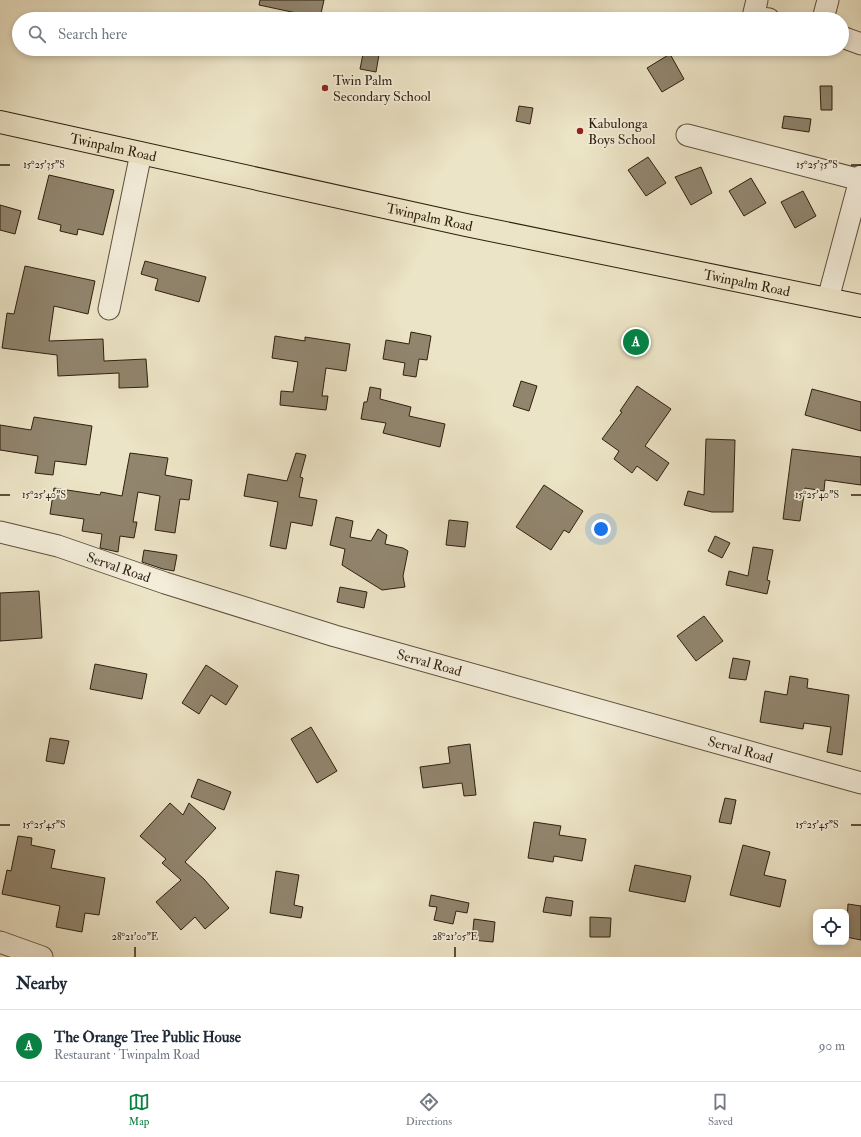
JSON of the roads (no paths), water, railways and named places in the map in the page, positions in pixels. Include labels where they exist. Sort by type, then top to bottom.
[{"type":"main road","name":"Twinpalm Road","points":[[0,122],[466,225],[861,306]]},
{"type":"street","points":[[754,12],[757,0]]},
{"type":"street","points":[[825,12],[828,0]]},
{"type":"street","points":[[849,40],[861,44]]},
{"type":"street","points":[[687,136],[861,179],[828,299]]},
{"type":"street","points":[[109,309],[141,153]]},
{"type":"street","name":"Serval Road","points":[[0,532],[58,546],[335,636],[861,782]]},
{"type":"street","points":[[0,942],[42,957]]},
{"type":"place","name":"Twin Palm Secondary School","points":[[325,88]]},
{"type":"place","name":"Kabulonga Boys School","points":[[580,131]]},
{"type":"place","name":"The Orange Tree Public House","points":[[636,342]]}]
